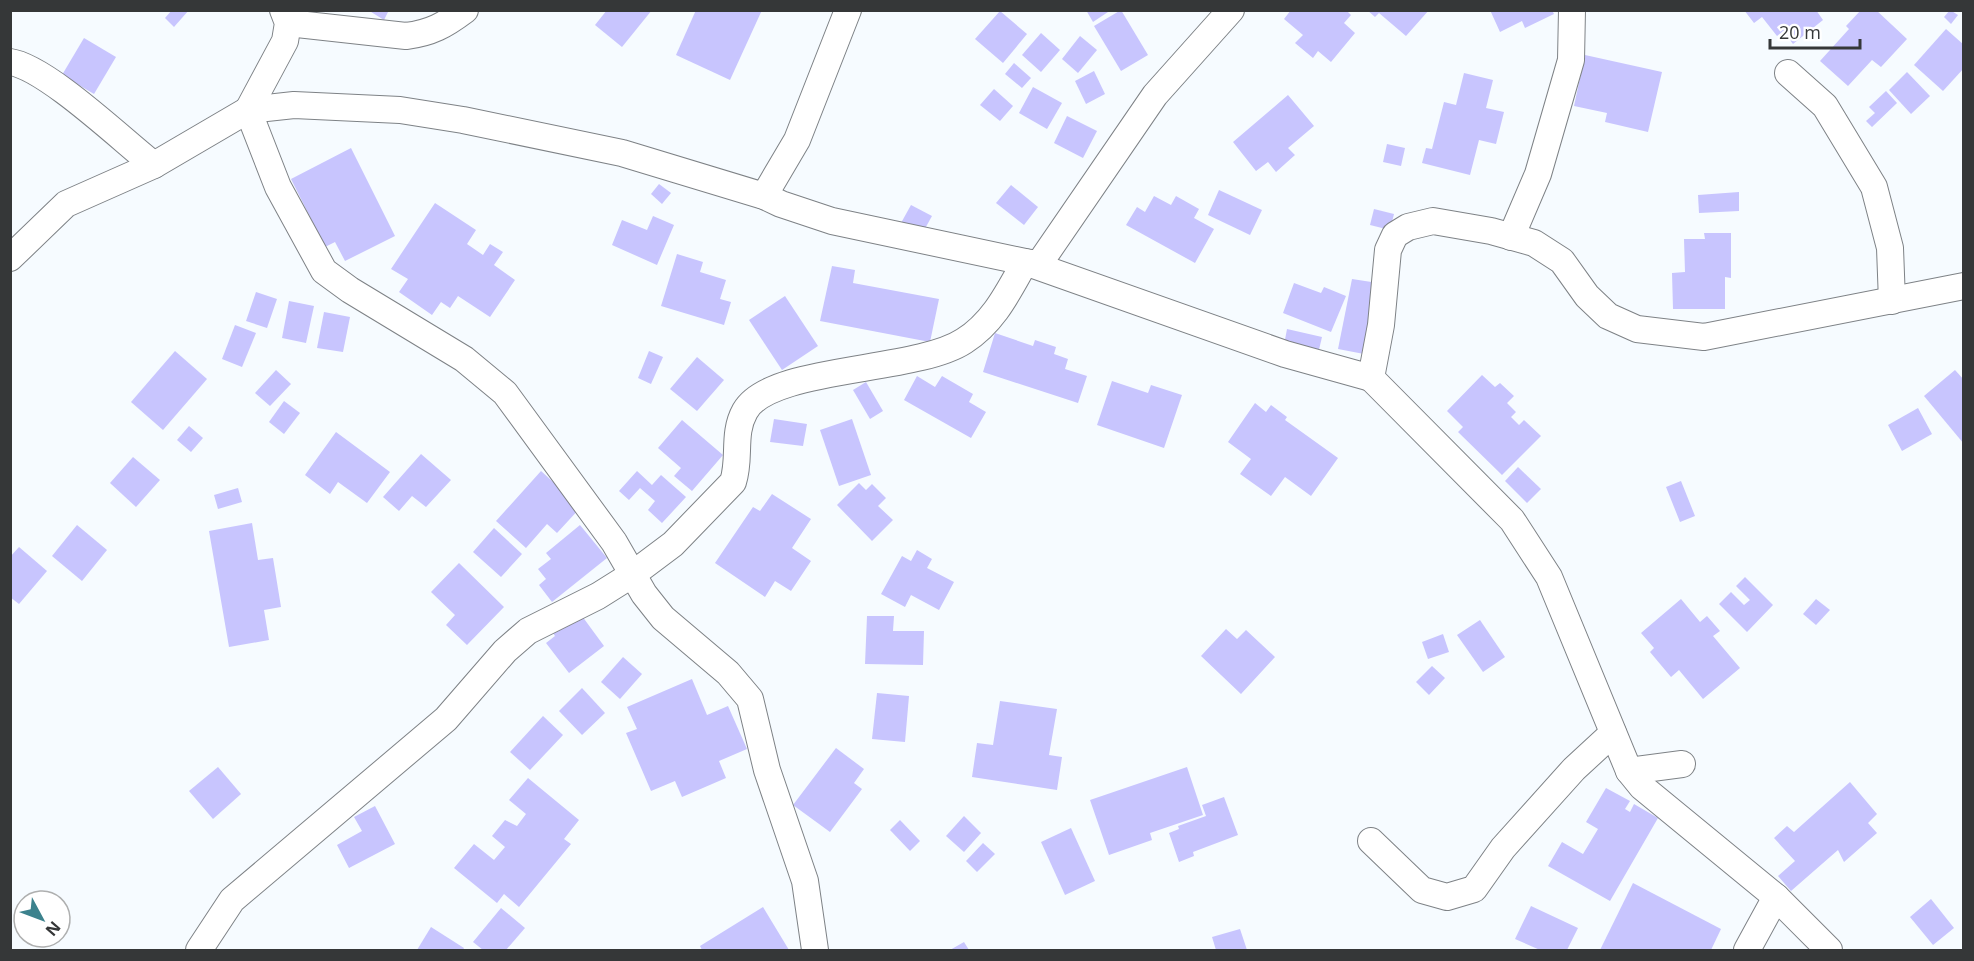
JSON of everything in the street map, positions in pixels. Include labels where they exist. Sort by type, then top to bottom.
[{"type":"street","points":[[465,10],[442,27],[426,34],[406,36],[286,17],[285,42],[248,111],[278,187],[324,271],[350,290],[464,359],[505,393],[614,542],[644,594],[663,618],[728,673],[750,699],[767,770],[805,880],[815,951]]},
{"type":"street","points":[[764,196],[798,140],[848,10]]},
{"type":"street","points":[[10,258],[66,204],[154,165],[248,111],[294,105],[400,110],[463,120],[622,153],[764,196],[832,221],[1039,264],[1155,95],[1231,10]]},
{"type":"street","points":[[1511,237],[1538,174],[1571,60],[1572,10]]},
{"type":"street","points":[[10,62],[22,64],[60,87],[154,165]]},
{"type":"street","points":[[1788,74],[1825,106],[1875,187],[1890,248],[1892,301]]},
{"type":"street","points":[[1371,378],[1381,326],[1388,250],[1395,235],[1408,227],[1432,221],[1534,243],[1562,261],[1587,296],[1608,316],[1637,329],[1704,337],[1964,286]]},
{"type":"street","points":[[1025,262],[1222,333],[1371,378],[1512,520],[1549,577],[1629,771],[1642,787],[1776,897],[1829,951]]},
{"type":"street","points":[[199,951],[232,900],[446,718],[505,651],[528,631],[598,596],[633,574],[673,544],[734,482],[737,434],[746,409],[756,397],[812,377],[920,360],[964,341],[997,312],[1025,262]]},
{"type":"street","points":[[1371,841],[1422,890],[1447,897],[1474,889],[1503,848],[1575,769],[1613,733]]},
{"type":"street","points":[[1629,771],[1682,764]]},
{"type":"street","points":[[1747,951],[1776,897]]},
{"type":"building","points":[[172,10],[189,10],[174,27],[165,18]]},
{"type":"building","points":[[368,10],[389,10],[384,20]]},
{"type":"building","points":[[607,10],[652,10],[622,47],[595,25]]},
{"type":"building","points":[[696,10],[762,10],[730,80],[676,55]]},
{"type":"building","points":[[1086,10],[1111,10],[1093,22]]},
{"type":"building","points":[[1121,10],[1148,55],[1121,71],[1094,26]]},
{"type":"building","points":[[1291,10],[1346,10],[1351,15],[1344,23],[1355,33],[1331,62],[1318,51],[1313,58],[1295,43],[1303,35],[1284,19]]},
{"type":"building","points":[[1367,10],[1429,10],[1406,36],[1379,13],[1375,17]]},
{"type":"building","points":[[1490,10],[1552,10],[1554,14],[1525,28],[1522,21],[1500,32]]},
{"type":"building","points":[[1744,10],[1816,10],[1823,20],[1793,44],[1783,31],[1777,36],[1762,17],[1754,23]]},
{"type":"building","points":[[1861,10],[1876,10],[1907,39],[1881,67],[1872,60],[1848,86],[1820,61],[1849,29],[1846,26]]},
{"type":"building","points":[[1950,10],[1958,15],[1951,24],[1944,17]]},
{"type":"building","points":[[1000,11],[1027,34],[1003,63],[975,39]]},
{"type":"building","points":[[1946,29],[1964,45],[1964,68],[1943,91],[1914,65]]},
{"type":"building","points":[[1041,33],[1060,50],[1041,72],[1022,55]]},
{"type":"building","points":[[1080,36],[1097,50],[1078,73],[1062,59]]},
{"type":"building","points":[[84,38],[116,57],[94,94],[62,75]]},
{"type":"building","points":[[1585,55],[1662,72],[1648,132],[1605,122],[1607,113],[1574,106]]},
{"type":"building","points":[[1014,63],[1031,78],[1022,88],[1005,74]]},
{"type":"building","points":[[1094,71],[1105,94],[1086,104],[1075,81]]},
{"type":"building","points":[[1907,72],[1930,96],[1911,114],[1889,90]]},
{"type":"building","points":[[1464,73],[1493,80],[1486,108],[1504,112],[1496,144],[1479,140],[1470,175],[1422,163],[1426,148],[1432,149],[1444,102],[1456,105]]},
{"type":"building","points":[[1033,87],[1062,103],[1047,129],[1019,113]]},
{"type":"building","points":[[994,89],[1013,106],[1000,121],[980,105]]},
{"type":"building","points":[[1886,91],[1897,103],[1872,127],[1866,121],[1875,113],[1869,107]]},
{"type":"building","points":[[1288,95],[1314,126],[1288,148],[1295,155],[1276,172],[1268,162],[1256,171],[1233,142]]},
{"type":"building","points":[[1067,116],[1097,131],[1083,158],[1054,143]]},
{"type":"building","points":[[1387,144],[1405,148],[1401,166],[1383,162]]},
{"type":"building","points":[[351,148],[395,236],[345,261],[335,242],[325,247],[291,179]]},
{"type":"building","points":[[659,184],[671,193],[662,204],[651,194]]},
{"type":"building","points":[[1011,185],[1038,207],[1024,225],[996,203]]},
{"type":"building","points":[[1219,190],[1262,210],[1250,235],[1208,215]]},
{"type":"building","points":[[1739,192],[1739,211],[1699,213],[1698,195]]},
{"type":"building","points":[[1154,196],[1171,205],[1176,196],[1199,209],[1194,218],[1214,229],[1195,263],[1126,225],[1137,207],[1145,212]]},
{"type":"building","points":[[435,203],[476,230],[467,244],[483,255],[490,244],[503,252],[494,265],[515,280],[490,317],[458,296],[450,308],[441,302],[432,315],[399,292],[408,279],[391,269]]},
{"type":"building","points":[[911,205],[932,216],[922,234],[901,223]]},
{"type":"building","points":[[1374,209],[1394,214],[1390,230],[1370,225]]},
{"type":"building","points":[[653,216],[674,225],[657,265],[612,245],[622,220],[647,230]]},
{"type":"building","points":[[1704,233],[1731,233],[1731,278],[1725,277],[1725,309],[1673,309],[1672,273],[1685,272],[1684,239],[1705,239]]},
{"type":"building","points":[[677,254],[703,262],[700,272],[726,280],[720,299],[731,302],[724,325],[661,306]]},
{"type":"building","points":[[832,266],[855,270],[853,283],[939,299],[930,342],[820,321]]},
{"type":"building","points":[[1352,279],[1378,283],[1364,354],[1338,349]]},
{"type":"building","points":[[1294,283],[1321,293],[1324,287],[1346,296],[1331,332],[1283,313]]},
{"type":"building","points":[[256,292],[277,299],[267,328],[246,321]]},
{"type":"building","points":[[785,296],[818,346],[782,370],[749,320]]},
{"type":"building","points":[[289,301],[314,306],[306,343],[282,338]]},
{"type":"building","points":[[324,312],[350,317],[343,352],[317,348]]},
{"type":"building","points":[[235,325],[256,333],[242,367],[222,359]]},
{"type":"building","points":[[1287,329],[1322,337],[1317,358],[1283,350]]},
{"type":"building","points":[[995,333],[1033,346],[1035,340],[1056,347],[1054,354],[1068,359],[1065,369],[1087,376],[1078,403],[983,372]]},
{"type":"building","points":[[175,351],[207,379],[163,430],[131,402]]},
{"type":"building","points":[[649,351],[663,357],[651,384],[638,378]]},
{"type":"building","points":[[697,357],[724,380],[697,411],[670,389]]},
{"type":"building","points":[[276,370],[291,384],[270,406],[255,393]]},
{"type":"building","points":[[1955,370],[1964,380],[1964,444],[1924,396]]},
{"type":"building","points":[[1482,375],[1495,387],[1500,383],[1514,396],[1507,403],[1516,412],[1511,417],[1519,425],[1524,420],[1541,436],[1502,475],[1458,432],[1463,427],[1447,411]]},
{"type":"building","points":[[917,376],[935,387],[942,376],[973,394],[969,402],[986,412],[971,438],[904,400]]},
{"type":"building","points":[[1112,381],[1148,393],[1151,385],[1182,395],[1164,448],[1097,425]]},
{"type":"building","points":[[866,382],[883,411],[870,419],[853,390]]},
{"type":"building","points":[[284,401],[300,413],[284,434],[269,422]]},
{"type":"building","points":[[1255,403],[1266,412],[1271,405],[1287,417],[1285,420],[1338,458],[1311,496],[1285,477],[1271,496],[1240,474],[1251,459],[1228,442]]},
{"type":"building","points":[[1918,408],[1932,434],[1902,451],[1888,425]]},
{"type":"building","points":[[774,419],[807,424],[803,446],[770,442]]},
{"type":"building","points":[[852,419],[871,475],[839,486],[820,430]]},
{"type":"building","points":[[682,420],[723,455],[692,491],[674,476],[681,468],[658,448]]},
{"type":"building","points":[[189,426],[203,438],[191,452],[177,440]]},
{"type":"building","points":[[336,432],[390,472],[367,503],[338,482],[330,494],[305,475]]},
{"type":"building","points":[[421,454],[451,480],[426,507],[412,496],[399,511],[383,497]]},
{"type":"building","points":[[133,457],[160,480],[136,507],[110,483]]},
{"type":"building","points":[[1518,467],[1541,489],[1527,503],[1505,481]]},
{"type":"building","points":[[541,471],[581,507],[557,533],[547,524],[526,548],[496,521]]},
{"type":"building","points":[[637,471],[652,485],[661,475],[686,497],[662,523],[648,510],[655,501],[640,488],[629,500],[619,491]]},
{"type":"building","points":[[1681,481],[1695,516],[1680,522],[1666,487]]},
{"type":"building","points":[[859,483],[866,490],[872,484],[886,498],[878,506],[893,520],[872,541],[837,505]]},
{"type":"building","points":[[238,488],[242,502],[218,509],[214,495]]},
{"type":"building","points":[[772,494],[811,519],[792,548],[811,561],[791,591],[775,581],[765,597],[715,563],[753,507],[760,511]]},
{"type":"building","points":[[252,523],[258,560],[273,558],[281,607],[264,610],[269,640],[229,647],[209,531]]},
{"type":"building","points":[[77,525],[107,550],[82,581],[52,556]]},
{"type":"building","points":[[580,525],[607,558],[552,602],[539,585],[546,579],[538,569],[551,559],[546,553]]},
{"type":"building","points":[[494,528],[522,554],[501,577],[473,552]]},
{"type":"building","points":[[19,547],[47,571],[19,604],[10,597],[10,557]]},
{"type":"building","points":[[917,550],[932,559],[927,568],[954,582],[939,610],[911,595],[905,607],[881,594],[902,556],[911,561]]},
{"type":"building","points":[[459,563],[504,607],[467,645],[446,625],[455,615],[431,592]]},
{"type":"building","points":[[1745,577],[1773,605],[1747,632],[1719,604],[1731,592],[1744,605],[1750,600],[1736,586]]},
{"type":"building","points":[[1681,599],[1700,622],[1707,616],[1720,631],[1713,636],[1740,668],[1703,699],[1679,670],[1671,677],[1650,652],[1654,648],[1641,633]]},
{"type":"building","points":[[1816,599],[1830,610],[1816,625],[1803,614]]},
{"type":"building","points":[[582,616],[604,646],[569,673],[546,643],[555,636],[551,630],[566,618],[571,625]]},
{"type":"building","points":[[867,616],[894,616],[893,631],[924,631],[923,665],[865,664]]},
{"type":"building","points":[[1480,620],[1505,657],[1483,672],[1457,635]]},
{"type":"building","points":[[1226,629],[1237,639],[1246,630],[1275,657],[1241,694],[1201,656]]},
{"type":"building","points":[[1443,634],[1449,652],[1428,659],[1422,642]]},
{"type":"building","points":[[623,657],[642,674],[620,699],[601,682]]},
{"type":"building","points":[[1432,666],[1445,678],[1429,695],[1416,682]]},
{"type":"building","points":[[692,679],[707,715],[728,706],[747,749],[719,761],[726,778],[682,797],[675,781],[651,791],[626,733],[637,729],[627,707]]},
{"type":"building","points":[[582,688],[605,713],[582,735],[559,711]]},
{"type":"building","points":[[877,693],[909,696],[905,742],[872,739]]},
{"type":"building","points":[[1000,701],[1057,709],[1049,755],[1062,757],[1057,790],[972,777],[977,743],[993,745]]},
{"type":"building","points":[[543,716],[563,735],[530,770],[510,752]]},
{"type":"building","points":[[836,748],[864,769],[854,783],[862,789],[830,832],[793,805]]},
{"type":"building","points":[[218,767],[241,794],[213,819],[189,791]]},
{"type":"building","points":[[1187,767],[1203,815],[1150,833],[1152,840],[1109,855],[1090,800]]},
{"type":"building","points":[[528,778],[579,820],[564,839],[571,844],[519,907],[504,894],[497,903],[454,868],[474,844],[494,860],[505,847],[492,836],[505,820],[517,826],[526,814],[509,800]]},
{"type":"building","points":[[1850,782],[1877,814],[1868,823],[1877,833],[1844,862],[1838,850],[1791,891],[1778,876],[1795,861],[1774,838],[1787,826],[1794,832]]},
{"type":"building","points":[[1606,788],[1630,801],[1625,809],[1630,812],[1634,804],[1658,818],[1610,901],[1548,866],[1562,842],[1583,854],[1598,829],[1586,822]]},
{"type":"building","points":[[1224,797],[1238,835],[1193,852],[1194,856],[1179,862],[1169,833],[1179,829],[1178,826],[1206,816],[1202,805]]},
{"type":"building","points":[[375,806],[395,844],[349,868],[337,845],[362,831],[354,817]]},
{"type":"building","points":[[964,816],[981,833],[964,852],[946,836]]},
{"type":"building","points":[[900,820],[920,841],[910,851],[890,830]]},
{"type":"building","points":[[1071,828],[1095,881],[1065,895],[1041,842]]},
{"type":"building","points":[[983,843],[995,854],[977,872],[966,861]]},
{"type":"building","points":[[1633,883],[1721,929],[1711,950],[1600,950]]},
{"type":"building","points":[[1931,899],[1954,928],[1933,945],[1910,917]]},
{"type":"building","points":[[1531,906],[1578,928],[1567,950],[1540,950],[1515,939]]},
{"type":"building","points":[[763,907],[789,950],[702,950],[700,946]]},
{"type":"building","points":[[501,908],[525,928],[506,950],[483,950],[473,942]]},
{"type":"building","points":[[431,927],[464,948],[463,950],[417,950]]},
{"type":"building","points":[[1240,929],[1247,950],[1216,950],[1212,937]]},
{"type":"building","points":[[964,942],[969,950],[950,950]]}]
